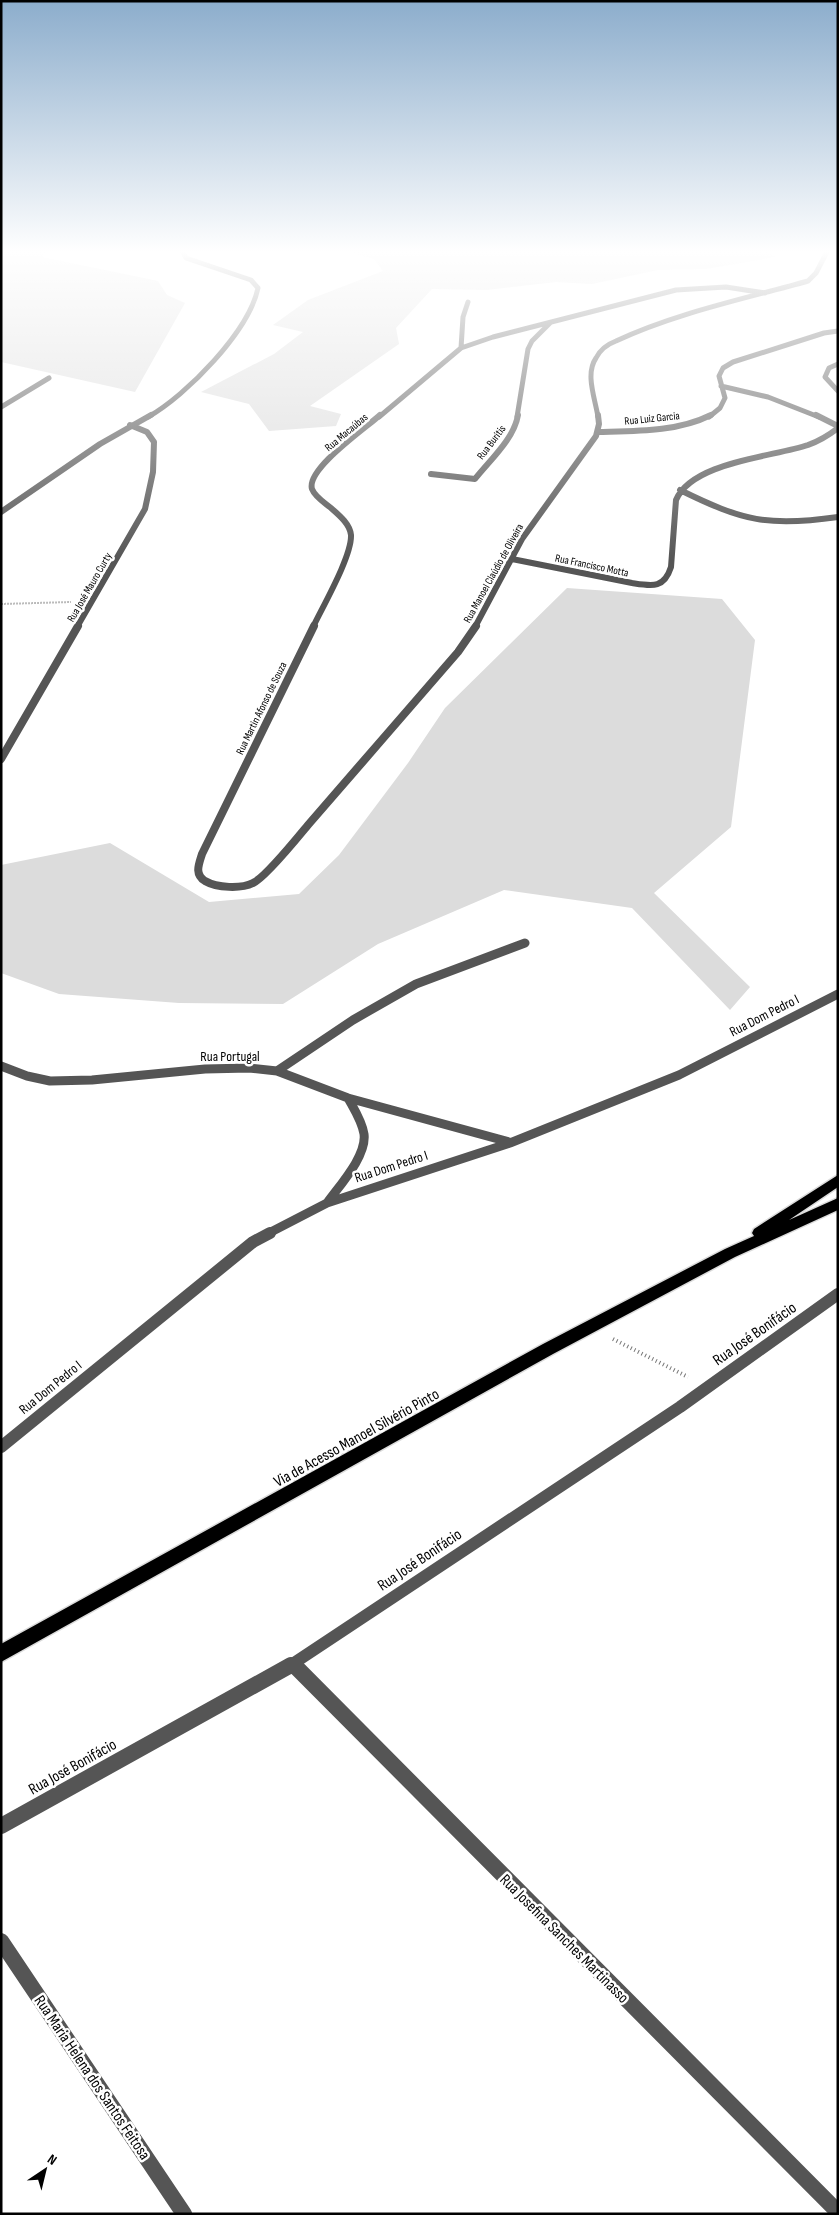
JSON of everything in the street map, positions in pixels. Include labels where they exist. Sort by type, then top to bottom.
[{"type":"main road","name":"Via de Acesso Manoel Silvério Pinto","points":[[730,1253],[838,1180]]},
{"type":"main road","name":"Via de Acesso Manoel Silvério Pinto","points":[[1,1654],[590,1328],[730,1253],[838,1204]]},
{"type":"street","points":[[1,512],[130,425],[165,406],[218,353]]},
{"type":"street","name":"Rua Macaúbas","points":[[350,530],[342,517],[312,491],[310,482],[313,474],[453,353]]},
{"type":"street","name":"Rua Buritis","points":[[431,474],[476,479],[516,425],[527,353]]},
{"type":"street","points":[[598,432],[599,424],[590,370],[599,353]]},
{"type":"street","name":"Rua Luiz Garcia","points":[[598,432],[678,426],[706,418],[720,409],[725,398],[719,376],[723,368],[733,362],[760,353]]},
{"type":"street","points":[[838,364],[829,368],[825,377],[838,391]]},
{"type":"street","points":[[1,406],[49,378]]},
{"type":"street","points":[[721,386],[783,400],[838,427],[826,437],[808,445],[720,468],[697,477],[680,490],[721,511],[761,523],[800,523],[838,517]]},
{"type":"street","name":"Rua José Mauro Curty","points":[[1,759],[145,509],[153,469],[154,442],[146,432],[130,425]]},
{"type":"street","name":"Rua Manoel Claúdio de Oliveira","points":[[217,885],[237,887],[254,883],[289,847],[458,652],[471,635],[522,540],[598,432]]},
{"type":"street","name":"Rua Francisco Motta","points":[[512,559],[632,584],[655,584],[662,582],[667,578],[673,556],[675,503],[680,490]]},
{"type":"street","name":"Rua Martin Afonso de Souza","points":[[217,885],[205,881],[199,875],[197,868],[350,548],[352,540],[350,530]]},
{"type":"street","points":[[277,1071],[353,1020],[416,984],[524,943]]},
{"type":"street","name":"Rua Dom Pedro I","points":[[1,1446],[253,1242],[278,1228],[327,1203],[510,1143],[679,1075],[838,994]]},
{"type":"street","name":"Rua Portugal","points":[[1,1066],[27,1076],[50,1081],[92,1080],[205,1069],[249,1068],[277,1071],[348,1098],[510,1143]]},
{"type":"street","points":[[327,1203],[349,1172],[360,1152],[364,1138],[360,1122],[348,1098]]},
{"type":"street","name":"Rua José Bonifácio","points":[[1,1826],[293,1664],[709,1387],[838,1294]]},
{"type":"street","name":"Rua Josefina Sanches Martinasso","points":[[293,1664],[838,2212]]},
{"type":"street","name":"Rua Maria Helena dos Santos Feitosa","points":[[1,1941],[184,2214]]},
{"type":"path","points":[[1,604],[92,602]]},
{"type":"path","points":[[590,1328],[709,1387]]},
{"type":"shaded area","points":[[1,353],[157,353],[135,392],[1,362]]},
{"type":"shaded area","points":[[386,353],[310,406],[341,414],[336,426],[269,431],[249,404],[201,392],[274,354]]},
{"type":"shaded area","points":[[567,588],[722,599],[755,640],[731,827],[654,893],[750,987],[730,1010],[632,908],[504,890],[378,944],[283,1004],[179,1003],[59,994],[1,973],[1,865],[110,843],[209,902],[299,894],[339,855],[408,763],[445,708]]}]
